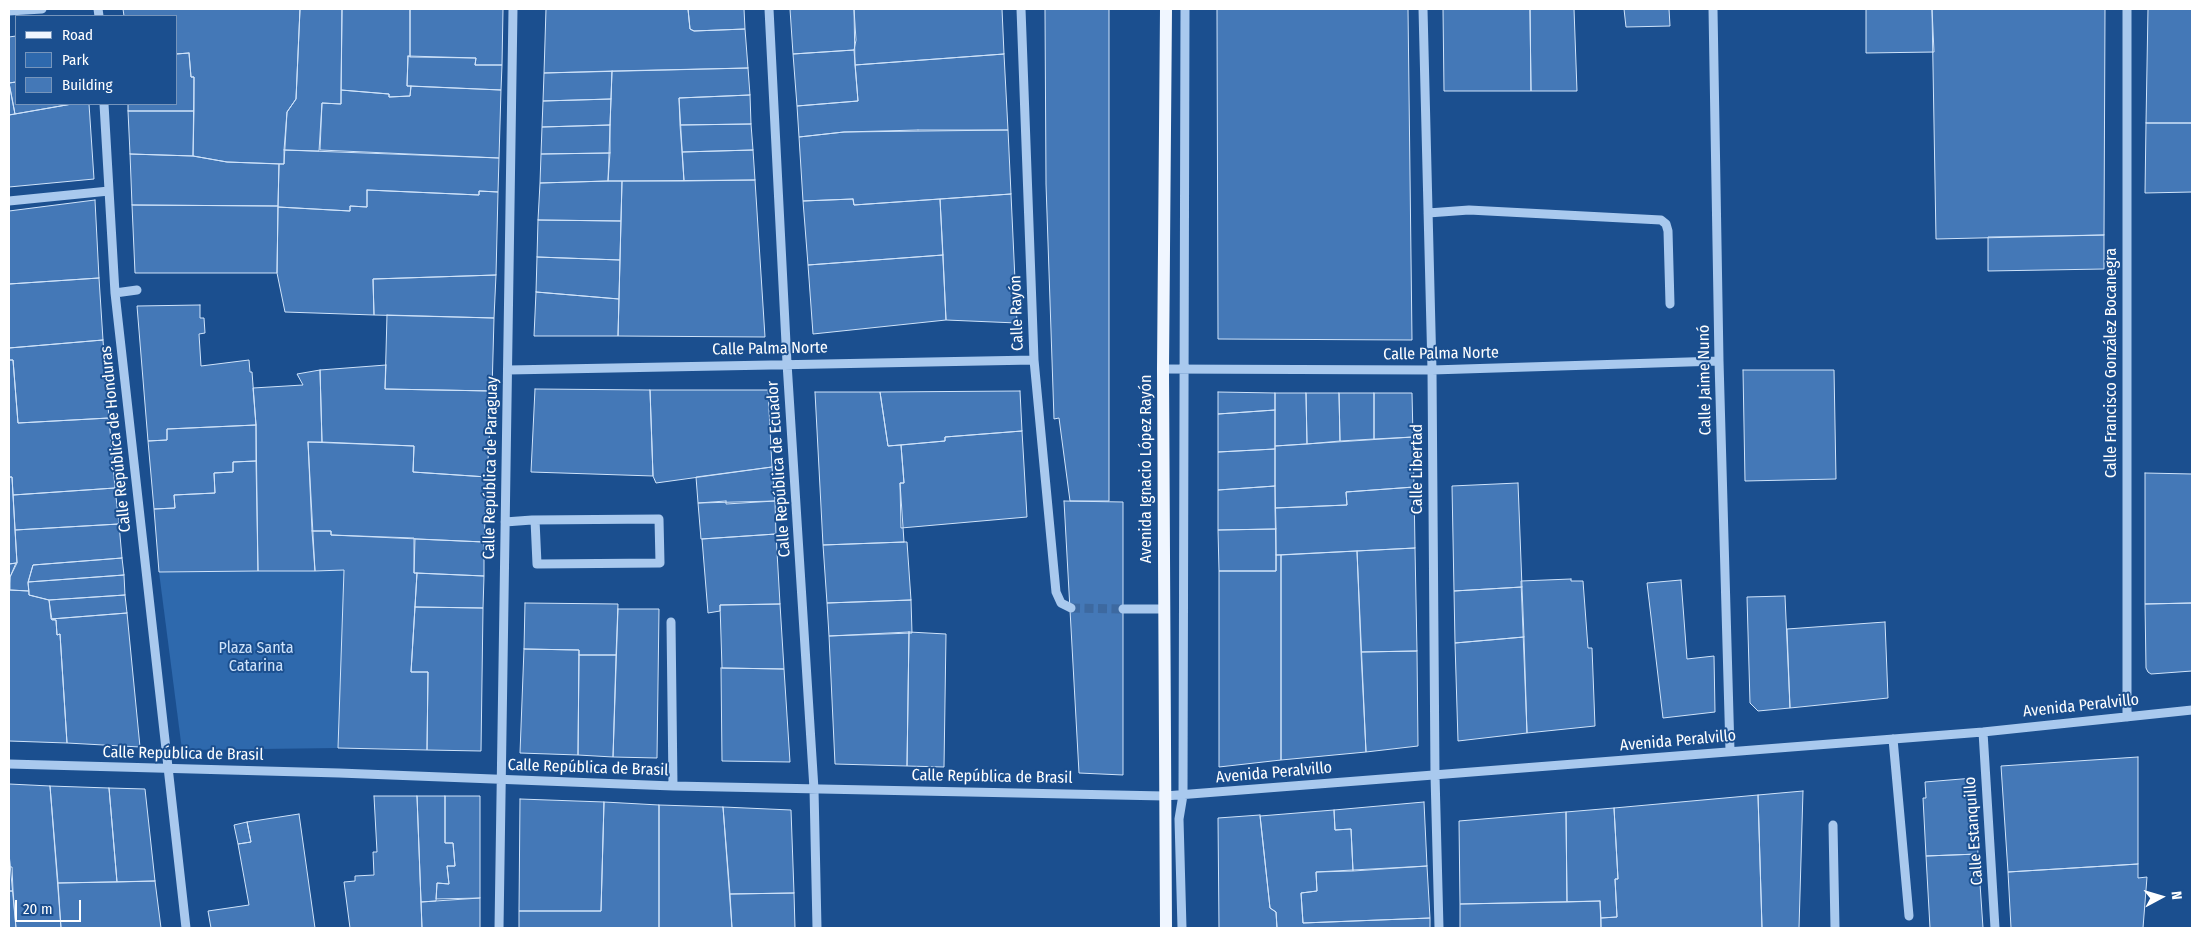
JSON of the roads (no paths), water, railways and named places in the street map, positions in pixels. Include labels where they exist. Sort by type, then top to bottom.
[{"type":"main road","name":"Avenida Ignacio López Rayón","points":[[1166,9],[1163,369],[1166,928]]},
{"type":"street","points":[[9,11],[42,9]]},
{"type":"street","name":"Calle República de Paraguay","points":[[498,928],[513,9]]},
{"type":"street","name":"Calle República de Ecuador","points":[[769,9],[787,363],[814,789],[817,928]]},
{"type":"street","name":"Calle Rayón","points":[[1021,9],[1034,360],[1056,592],[1061,603],[1071,608]]},
{"type":"street","points":[[1182,928],[1179,819],[1183,795],[1185,9]]},
{"type":"street","name":"Calle Libertad","points":[[1423,9],[1432,370],[1435,775],[1439,928]]},
{"type":"street","name":"Calle Jaime Nunó","points":[[1713,9],[1719,361],[1730,751]]},
{"type":"street","name":"Calle Francisco González Bocanegra","points":[[2127,9],[2127,717]]},
{"type":"street","name":"Calle República de Honduras","points":[[104,105],[115,293],[186,928]]},
{"type":"street","points":[[9,201],[109,191]]},
{"type":"street","points":[[1428,213],[1469,210],[1661,220],[1668,231],[1670,304]]},
{"type":"street","points":[[115,293],[137,290]]},
{"type":"street","name":"Calle Palma Norte","points":[[508,370],[787,363],[1034,360]]},
{"type":"street","name":"Calle Palma Norte","points":[[1163,369],[1432,370],[1719,361]]},
{"type":"street","points":[[505,522],[535,520],[659,519],[660,564],[537,564],[535,520]]},
{"type":"street","points":[[1123,609],[1163,609]]},
{"type":"street","points":[[672,622],[673,786]]},
{"type":"street","name":"Avenida Peralvillo","points":[[1166,796],[1983,732],[2192,710]]},
{"type":"street","name":"Calle Estanquillo","points":[[1983,732],[1995,928]]},
{"type":"street","points":[[1892,739],[1909,916]]},
{"type":"street","name":"Calle República de Brasil","points":[[9,764],[673,786],[1166,796]]},
{"type":"street","points":[[1833,825],[1835,928]]},
{"type":"tunnel","points":[[1071,608],[1123,609]]},
{"type":"park label","name":"Plaza Santa Catarina","points":[[256,658]]}]
